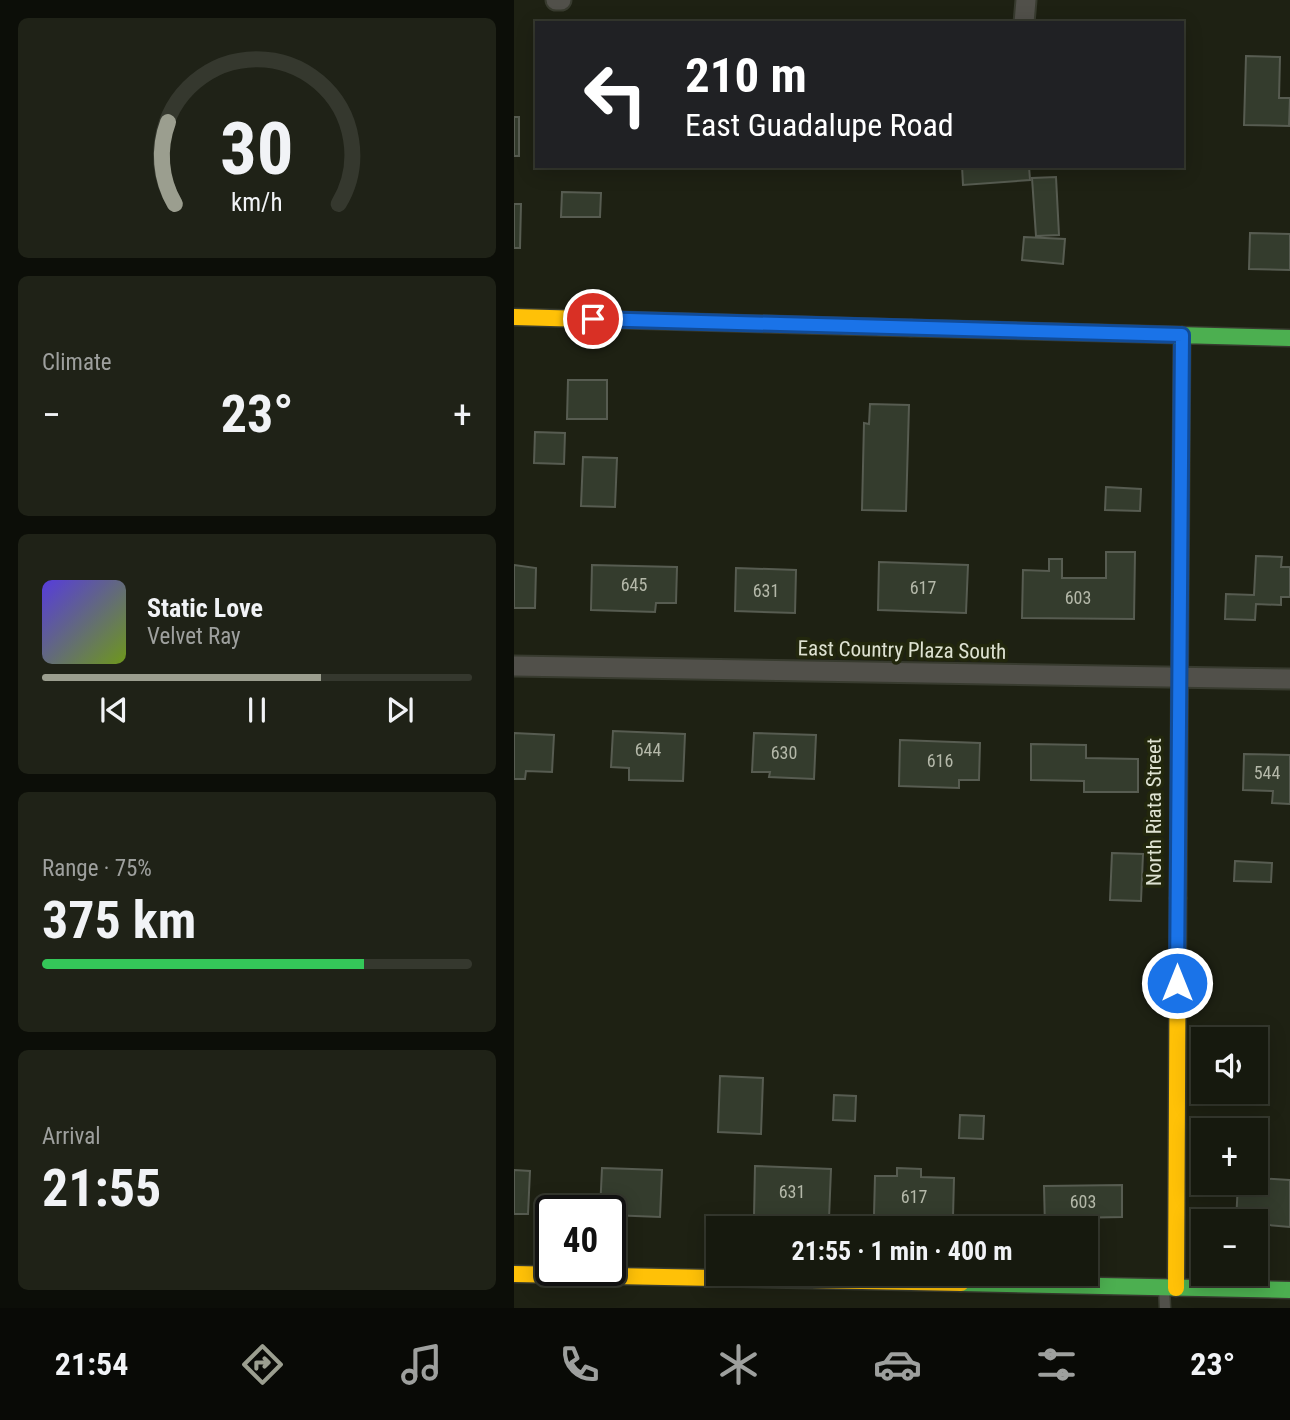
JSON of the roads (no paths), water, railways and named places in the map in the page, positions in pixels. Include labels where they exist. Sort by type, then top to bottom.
[{"type":"street","points":[[1024,21],[1026,0]]},
{"type":"street","points":[[514,317],[1289,338]]},
{"type":"street","name":"North Riata Street","points":[[1170,1288],[1182,335]]},
{"type":"street","name":"East Country Plaza South","points":[[514,666],[1289,679]]},
{"type":"street","points":[[514,1274],[1289,1290]]},
{"type":"lane","points":[[1165,1308],[1170,1288]]}]
